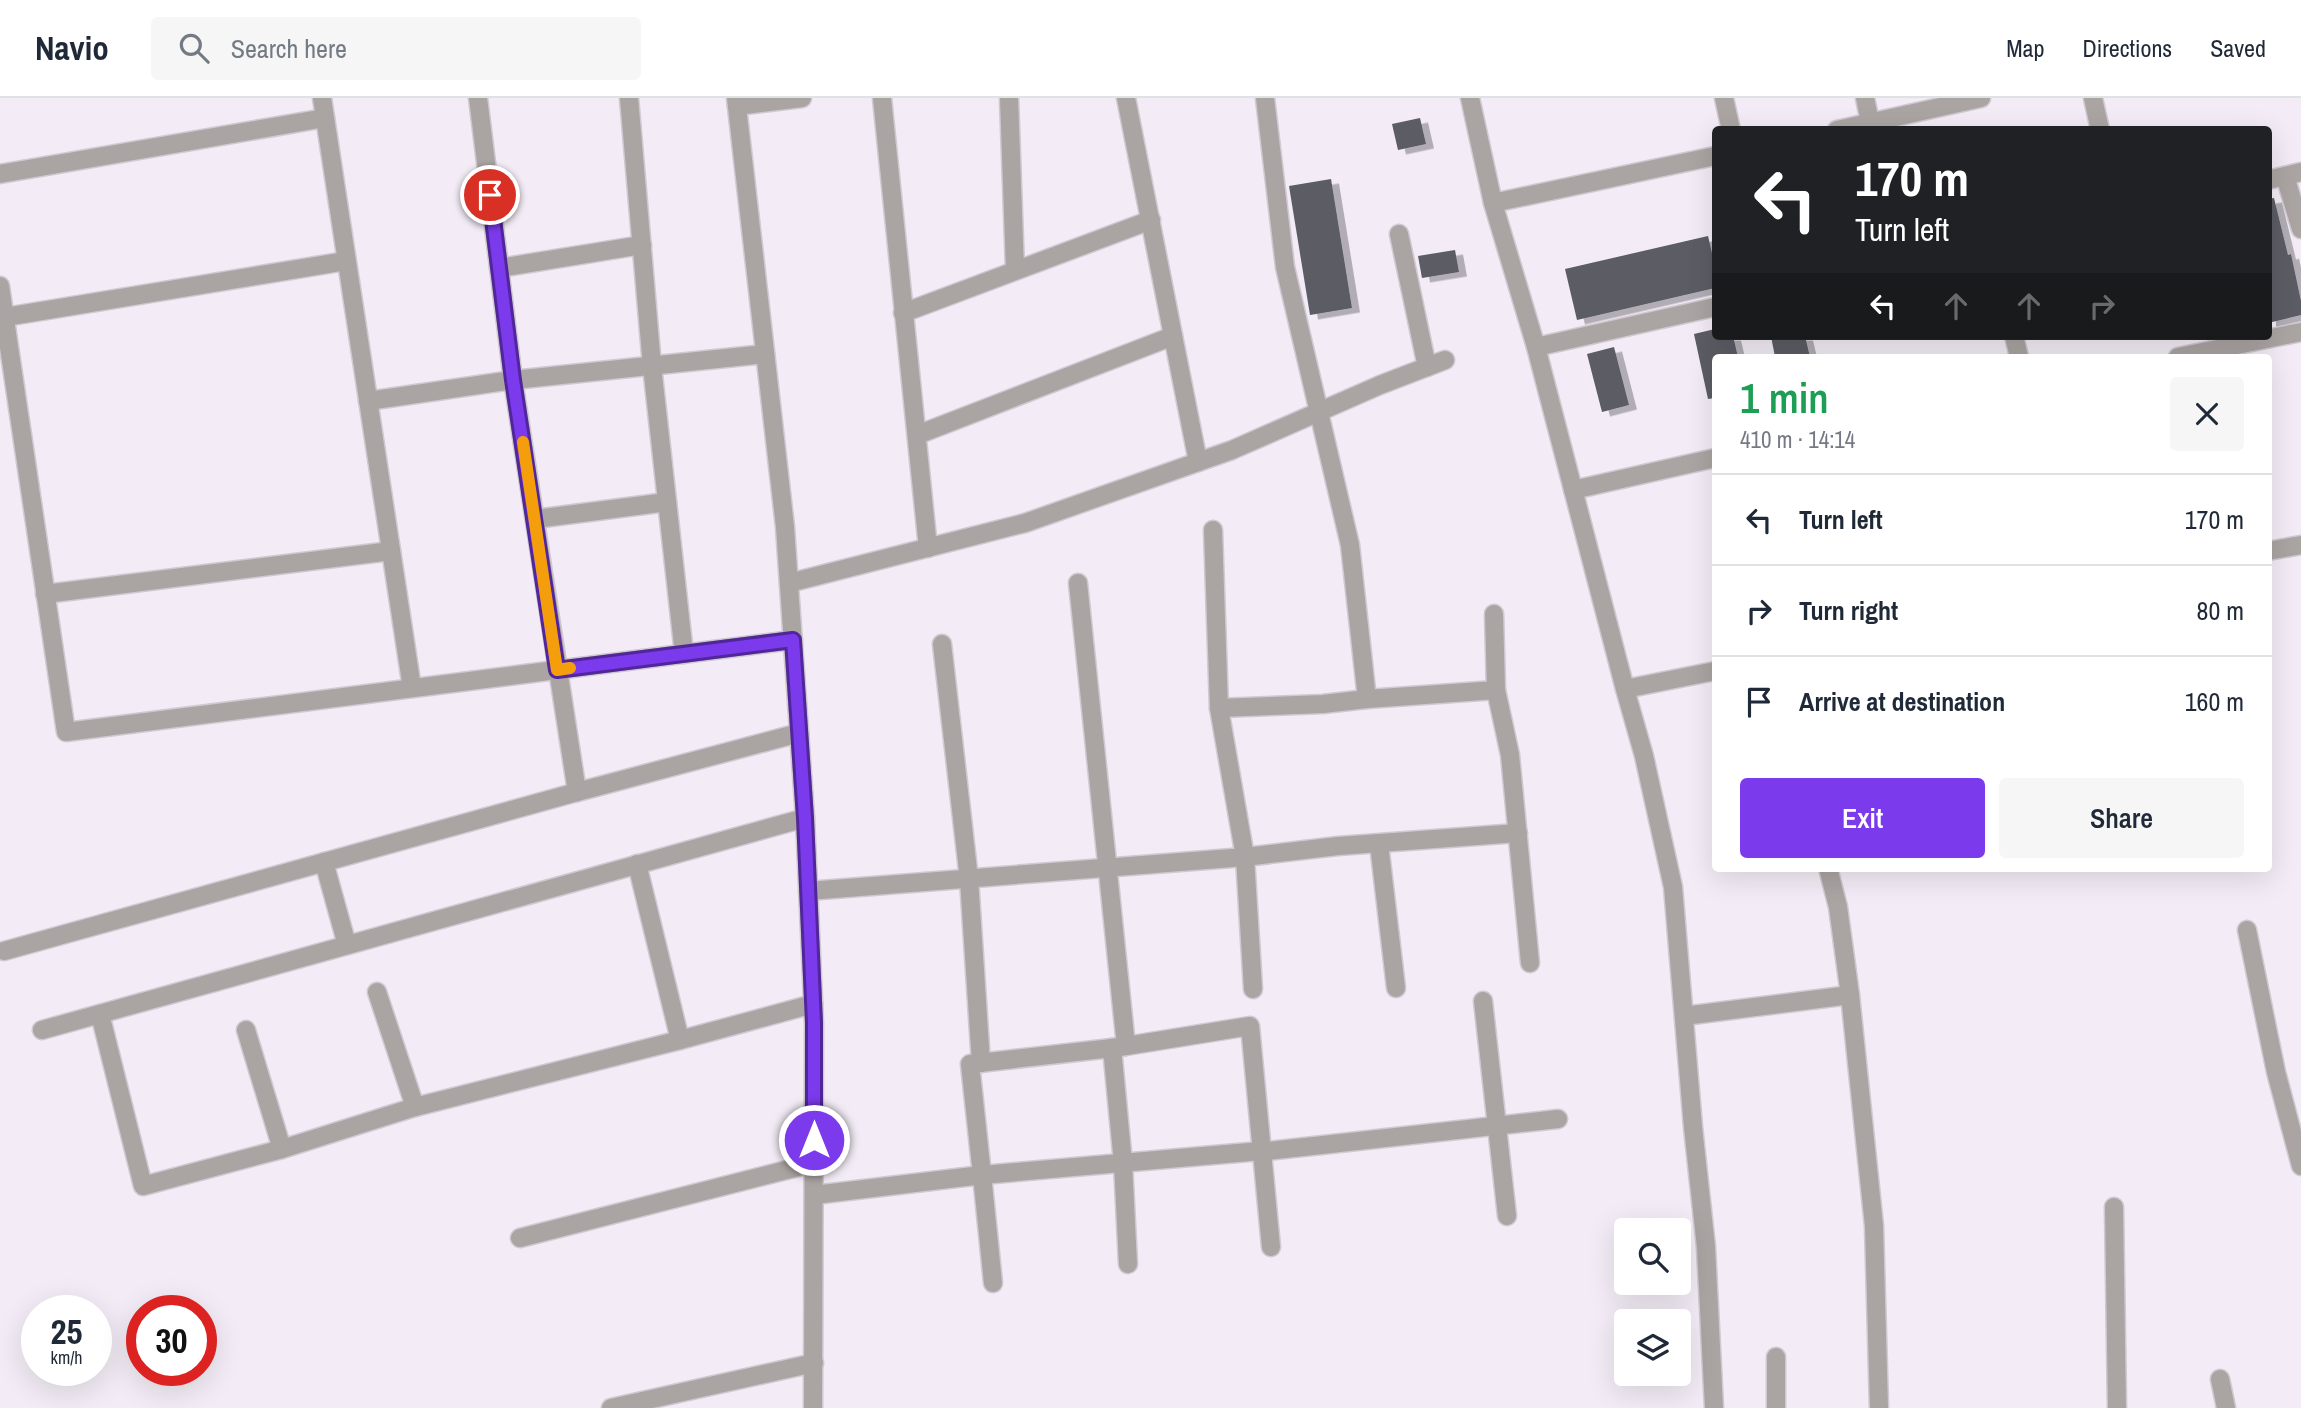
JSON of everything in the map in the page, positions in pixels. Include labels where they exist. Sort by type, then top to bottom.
[{"type":"street","points":[[322,98],[412,688]]},
{"type":"street","points":[[478,98],[513,380],[577,792]]},
{"type":"street","points":[[629,98],[652,366],[684,654]]},
{"type":"street","points":[[802,98],[736,102],[785,527],[805,818],[813,1004],[813,1408]]},
{"type":"street","points":[[882,98],[928,548]]},
{"type":"street","points":[[1009,98],[1015,271]]},
{"type":"street","points":[[1126,98],[1198,462]]},
{"type":"street","points":[[1265,98],[1285,267],[1350,545],[1367,699]]},
{"type":"street","points":[[1470,98],[1493,203],[1536,348],[1644,756],[1673,887],[1706,1247],[1714,1408]]},
{"type":"street","points":[[1724,98],[1730,126]]},
{"type":"street","points":[[1865,98],[1870,122]]},
{"type":"street","points":[[1854,126],[1981,98]]},
{"type":"street","points":[[2093,98],[2099,126]]},
{"type":"street","points":[[0,174],[325,118]]},
{"type":"street","points":[[1493,203],[1712,157]]},
{"type":"street","points":[[2285,176],[2301,229]]},
{"type":"street","points":[[903,313],[1151,220]]},
{"type":"street","points":[[1399,234],[1427,367]]},
{"type":"street","points":[[499,268],[642,245]]},
{"type":"street","points":[[5,317],[346,261]]},
{"type":"street","points":[[0,286],[66,732],[793,640]]},
{"type":"street","points":[[1536,348],[1712,308]]},
{"type":"street","points":[[2272,338],[2301,332]]},
{"type":"street","points":[[917,435],[1173,336]]},
{"type":"street","points":[[2193,354],[2262,340]]},
{"type":"street","points":[[368,401],[513,380],[765,354]]},
{"type":"street","points":[[789,583],[1025,523],[1232,450],[1445,360]]},
{"type":"street","points":[[1573,490],[1712,459]]},
{"type":"street","points":[[535,519],[667,502]]},
{"type":"street","points":[[1213,530],[1220,708],[1245,857],[1253,989]]},
{"type":"street","points":[[2272,550],[2301,545]]},
{"type":"street","points":[[45,594],[391,551]]},
{"type":"street","points":[[1078,583],[1108,867],[1128,1264]]},
{"type":"street","points":[[1494,614],[1496,690],[1510,755],[1530,963]]},
{"type":"street","points":[[942,644],[968,879],[981,1063]]},
{"type":"street","points":[[1625,689],[1712,672]]},
{"type":"street","points":[[1220,708],[1324,704],[1496,690]]},
{"type":"street","points":[[4,951],[799,733]]},
{"type":"street","points":[[42,1030],[805,818]]},
{"type":"street","points":[[808,891],[1518,833]]},
{"type":"street","points":[[1379,844],[1395,988]]},
{"type":"street","points":[[324,862],[347,945]]},
{"type":"street","points":[[637,864],[680,1040]]},
{"type":"street","points":[[1829,872],[1838,907],[1850,995],[1874,1226],[1879,1408]]},
{"type":"street","points":[[2247,930],[2276,1072],[2301,1166]]},
{"type":"street","points":[[377,992],[415,1107]]},
{"type":"street","points":[[1684,1016],[1850,995]]},
{"type":"street","points":[[1483,1001],[1507,1216]]},
{"type":"street","points":[[100,1014],[143,1186],[282,1149],[415,1107],[813,1004]]},
{"type":"street","points":[[993,1283],[970,1064],[1119,1047],[1250,1027],[1271,1247]]},
{"type":"street","points":[[246,1030],[282,1149]]},
{"type":"street","points":[[814,1195],[982,1175],[1261,1151],[1558,1119]]},
{"type":"street","points":[[520,1237],[814,1163]]},
{"type":"street","points":[[2114,1207],[2117,1408]]},
{"type":"street","points":[[1776,1357],[1776,1408]]},
{"type":"street","points":[[611,1408],[649,1404],[814,1363]]},
{"type":"street","points":[[2220,1379],[2226,1408]]},
{"type":"building","points":[[1420,118],[1426,144],[1398,150],[1392,124]]},
{"type":"building","points":[[1331,179],[1352,308],[1310,315],[1289,186]]},
{"type":"building","points":[[2272,198],[2288,255],[2291,254],[2301,301],[2301,315],[2272,322]]},
{"type":"building","points":[[1708,236],[1712,253],[1712,289],[1577,320],[1565,269]]},
{"type":"building","points":[[1455,250],[1459,272],[1422,278],[1418,256]]},
{"type":"building","points":[[1712,330],[1712,340],[1734,340],[1737,354],[1712,354],[1712,398],[1708,399],[1694,334]]},
{"type":"building","points":[[1772,340],[1806,340],[1809,354],[1774,354]]},
{"type":"building","points":[[1614,347],[1629,405],[1602,412],[1587,354]]},
{"type":"slow traffic","points":[[523,442],[557,670],[570,668]]},
{"type":"route","points":[[490,195],[513,380],[557,670],[793,640],[805,818],[814,1023],[814,1140]]}]
